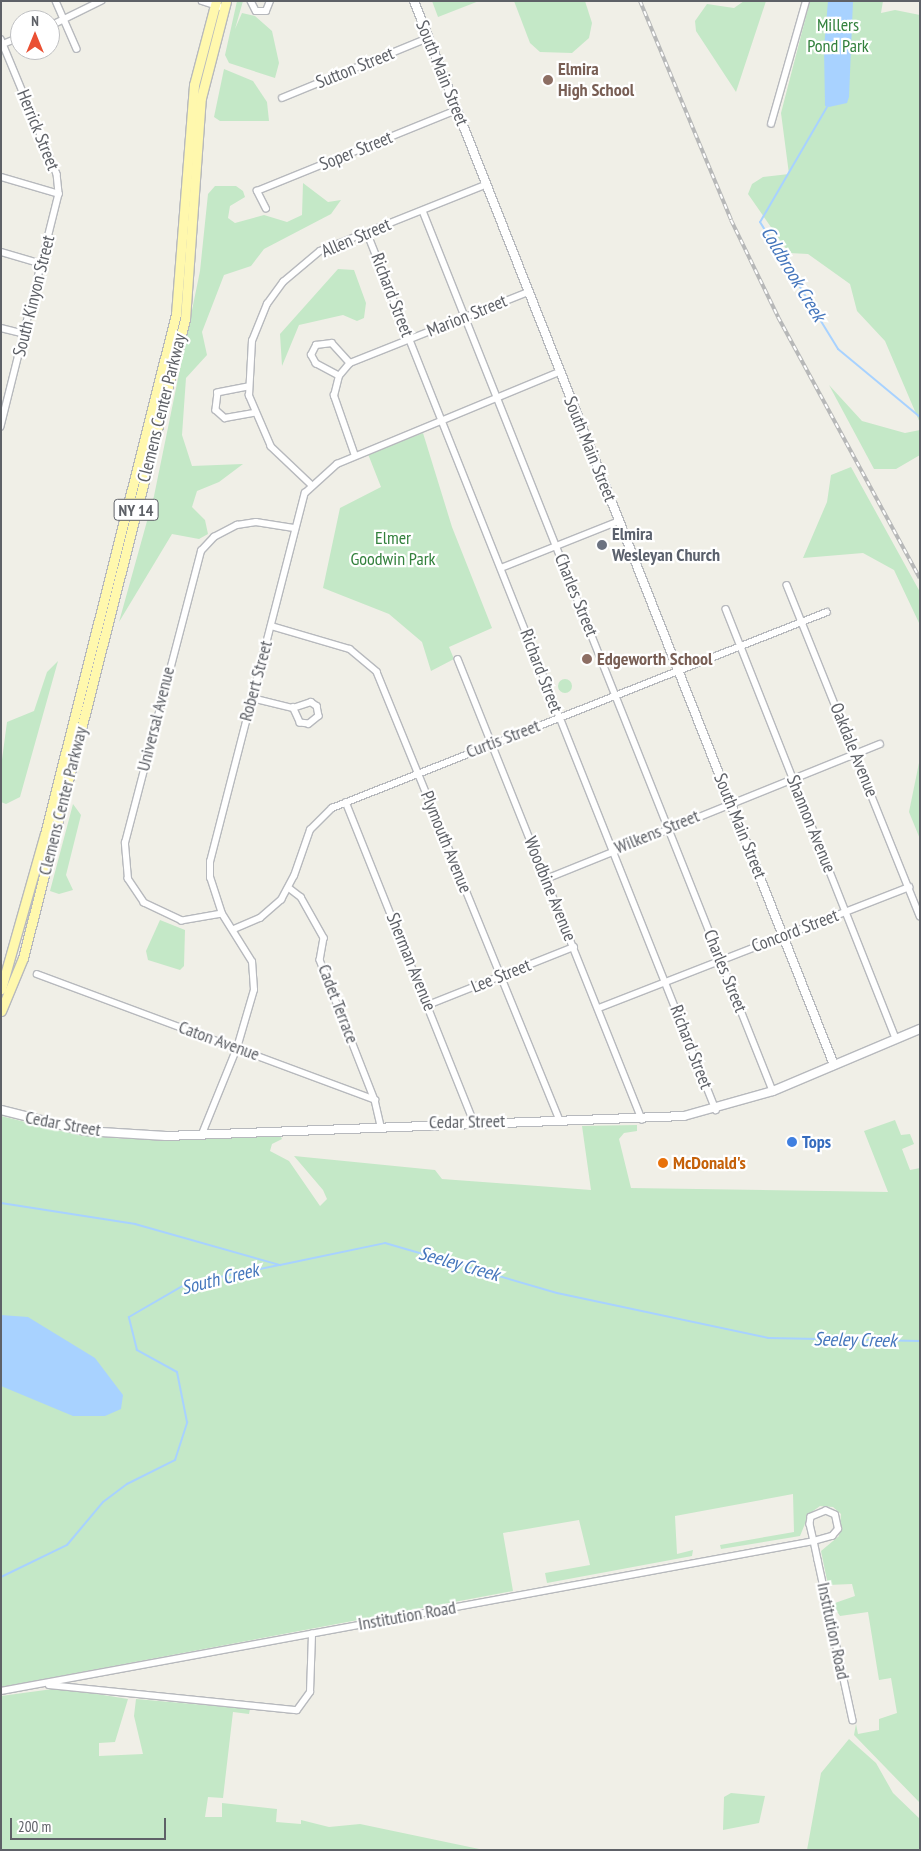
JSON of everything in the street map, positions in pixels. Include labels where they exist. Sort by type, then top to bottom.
[{"type":"main road","name":"Clemens Center Parkway","points":[[1,989],[16,947],[176,314],[194,85],[220,4]]},
{"type":"main road","name":"Clemens Center Parkway","points":[[1,1011],[23,958],[185,318],[202,98],[220,4]]},
{"type":"street","points":[[56,1],[77,49]]},
{"type":"street","points":[[60,22],[100,1]]},
{"type":"street","points":[[202,1],[220,4]]},
{"type":"street","points":[[251,1],[256,10],[266,11],[270,1]]},
{"type":"street","name":"South Main Street","points":[[414,1],[485,185],[834,1065]]},
{"type":"street","points":[[771,124],[806,1]]},
{"type":"street","name":"Sutton Street","points":[[282,98],[428,38]]},
{"type":"street","name":"Herrick Street","points":[[2,42],[57,174],[59,194]]},
{"type":"street","name":"Soper Street","points":[[266,209],[257,191],[456,110]]},
{"type":"street","points":[[1,178],[59,194]]},
{"type":"street","name":"Allen Street","points":[[310,484],[275,452],[254,412],[248,387],[252,341],[275,292],[320,252],[485,185]]},
{"type":"street","name":"South Kinyon Street","points":[[1,427],[4,403],[25,334],[59,194]]},
{"type":"street","name":"Charles Street","points":[[422,211],[498,397],[773,1091]]},
{"type":"street","name":"Richard Street","points":[[367,232],[716,1110]]},
{"type":"street","points":[[1,252],[42,264]]},
{"type":"street","name":"Marion Street","points":[[350,362],[528,292]]},
{"type":"street","points":[[1,328],[25,334]]},
{"type":"street","points":[[339,376],[316,364],[311,355],[316,345],[332,343],[350,362],[339,376],[334,396],[336,411],[355,456]]},
{"type":"street","points":[[310,484],[355,456],[560,372]]},
{"type":"street","points":[[248,387],[218,393],[216,410],[225,418],[254,412]]},
{"type":"street","name":"Robert Street","points":[[202,1134],[237,1048],[254,990],[252,962],[234,929],[222,914],[210,878],[210,862],[271,626],[294,528],[310,484]]},
{"type":"street","name":"Universal Avenue","points":[[222,914],[182,921],[149,907],[128,879],[125,843],[202,551],[214,537],[237,525],[256,522],[294,528]]},
{"type":"street","points":[[501,568],[619,522]]},
{"type":"street","name":"Oakdale Avenue","points":[[787,585],[920,916]]},
{"type":"street","name":"Shannon Avenue","points":[[726,609],[896,1039]]},
{"type":"street","name":"Curtis Street","points":[[234,929],[267,913],[288,888],[310,830],[332,808],[740,644],[827,612]]},
{"type":"street","name":"Plymouth Avenue","points":[[271,626],[350,649],[368,662],[384,686],[560,1121]]},
{"type":"street","name":"Woodbine Avenue","points":[[458,658],[642,1120]]},
{"type":"street","points":[[252,698],[293,708],[311,702],[317,706],[319,716],[309,724],[300,723],[293,708]]},
{"type":"street","name":"Wilkens Street","points":[[546,879],[668,827],[880,744]]},
{"type":"street","name":"Sherman Avenue","points":[[346,802],[474,1122]]},
{"type":"street","name":"Concord Street","points":[[598,1008],[909,887]]},
{"type":"street","name":"Cadet Terrace","points":[[288,888],[301,897],[324,938],[320,960],[375,1100]]},
{"type":"street","name":"Lee Street","points":[[428,1005],[574,947]]},
{"type":"street","name":"Caton Avenue","points":[[37,974],[375,1100]]},
{"type":"street","name":"Cedar Street","points":[[1,1110],[85,1131],[202,1134],[474,1122],[642,1120],[716,1110],[773,1091],[920,1029]]},
{"type":"street","points":[[375,1100],[381,1126]]},
{"type":"street","name":"Institution Road","points":[[1,1692],[814,1541],[832,1536],[838,1529],[835,1515],[826,1511],[811,1517],[814,1541],[853,1720]]},
{"type":"street","points":[[42,1684],[298,1710],[310,1692],[312,1634]]},
{"type":"green space","points":[[237,1],[243,1],[235,29],[242,13],[255,16],[272,31],[279,63],[275,78],[229,63],[225,55]]},
{"type":"green space","points":[[432,1],[479,1],[438,17]]},
{"type":"green space","points":[[514,1],[585,1],[592,23],[589,38],[572,53],[540,52],[530,43]]},
{"type":"green space","points":[[744,1],[766,1],[736,92],[696,31],[695,21],[707,4],[734,8]]},
{"type":"green space","name":"Millers Pond Park","points":[[810,1],[883,1],[881,13],[895,10],[920,15],[920,423],[885,341],[857,311],[850,284],[808,254],[789,253],[748,194],[752,184],[763,177],[789,174],[781,113]]},
{"type":"green space","points":[[224,69],[253,81],[267,102],[269,121],[220,121],[214,117]]},
{"type":"green space","points":[[303,183],[328,202],[341,200],[331,214],[264,249],[251,266],[224,275],[202,332],[207,355],[186,378],[182,435],[192,466],[243,464],[219,482],[197,491],[192,507],[205,520],[208,534],[199,539],[172,534],[119,622],[154,496],[200,271],[208,194],[215,186],[236,186],[243,191],[245,197],[230,206],[228,218],[235,223],[264,215],[287,222],[302,215]]},
{"type":"green space","points":[[338,269],[354,270],[366,303],[364,318],[357,321],[343,315],[299,325],[282,366],[280,334]]},
{"type":"green space","points":[[829,385],[862,421],[905,433],[920,430],[920,455],[896,469],[874,469]]},
{"type":"green space","name":"Elmer Goodwin Park","points":[[423,433],[452,527],[492,628],[449,647],[454,659],[431,671],[422,642],[389,614],[323,588],[340,508],[381,487],[368,454]]},
{"type":"green space","points":[[851,467],[920,592],[920,625],[894,570],[863,553],[803,558],[827,502],[831,475]]},
{"type":"green space","points":[[58,661],[20,797],[6,804],[1,802],[1,767],[7,722],[34,711],[47,672]]},
{"type":"green space","points":[[565,679],[570,681],[572,686],[570,691],[565,693],[560,691],[558,686],[560,681]]},
{"type":"green space","points":[[920,758],[920,839],[909,812]]},
{"type":"green space","points":[[73,804],[81,815],[66,875],[73,890],[59,894],[50,891]]},
{"type":"green space","points":[[160,920],[185,930],[184,966],[180,970],[148,960],[146,951]]},
{"type":"green space","points":[[1,1116],[74,1134],[125,1139],[280,1135],[282,1139],[272,1144],[270,1151],[289,1161],[320,1206],[327,1199],[323,1190],[294,1156],[435,1170],[442,1179],[591,1190],[582,1126],[637,1125],[637,1131],[624,1133],[619,1139],[631,1188],[888,1192],[864,1131],[895,1120],[901,1135],[910,1134],[914,1144],[902,1149],[910,1170],[920,1168],[920,1803],[854,1735],[856,1724],[858,1734],[879,1730],[879,1719],[897,1713],[891,1678],[879,1680],[868,1612],[840,1616],[832,1604],[855,1596],[852,1584],[828,1585],[821,1551],[839,1536],[841,1514],[833,1507],[820,1506],[809,1514],[800,1536],[721,1549],[720,1545],[794,1532],[793,1494],[675,1516],[677,1554],[693,1550],[692,1556],[547,1583],[545,1573],[590,1565],[579,1520],[503,1533],[513,1591],[1,1687]]},
{"type":"green space","points":[[60,1688],[128,1699],[115,1742],[99,1743],[99,1756],[143,1754],[134,1716],[136,1699],[250,1709],[249,1714],[233,1712],[223,1798],[208,1797],[205,1817],[222,1817],[222,1803],[277,1809],[276,1822],[301,1824],[301,1820],[329,1827],[360,1824],[484,1850],[1,1850],[1,1696]]},
{"type":"green space","points":[[849,1739],[876,1763],[893,1793],[920,1819],[920,1850],[807,1850],[821,1773]]},
{"type":"green space","points":[[731,1793],[765,1796],[759,1823],[723,1830],[724,1797]]},
{"type":"water","points":[[828,1],[853,1],[849,97],[847,103],[829,107],[825,106],[824,48]]},
{"type":"water","points":[[1,1315],[28,1317],[95,1358],[123,1395],[121,1409],[105,1416],[73,1416],[1,1386]]},
{"type":"waterway","name":"Coldbrook Creek","points":[[827,107],[760,222],[838,349],[920,417]]},
{"type":"waterway","name":"Seeley Creek","points":[[1,1203],[135,1224],[280,1265],[385,1243],[557,1293],[768,1338],[920,1341]]},
{"type":"waterway","name":"South Creek","points":[[1,1577],[67,1545],[103,1502],[127,1484],[175,1460],[187,1422],[177,1372],[137,1350],[129,1317],[186,1284],[279,1265]]},
{"type":"railway","points":[[640,1],[731,220],[778,317],[920,578]]},
{"type":"place","name":"Elmira High School","points":[[548,80]]},
{"type":"place","name":"Elmira Wesleyan Church","points":[[602,545]]},
{"type":"place","name":"Edgeworth School","points":[[587,659]]},
{"type":"place","name":"Tops","points":[[792,1142]]},
{"type":"place","name":"McDonald's","points":[[663,1163]]}]
